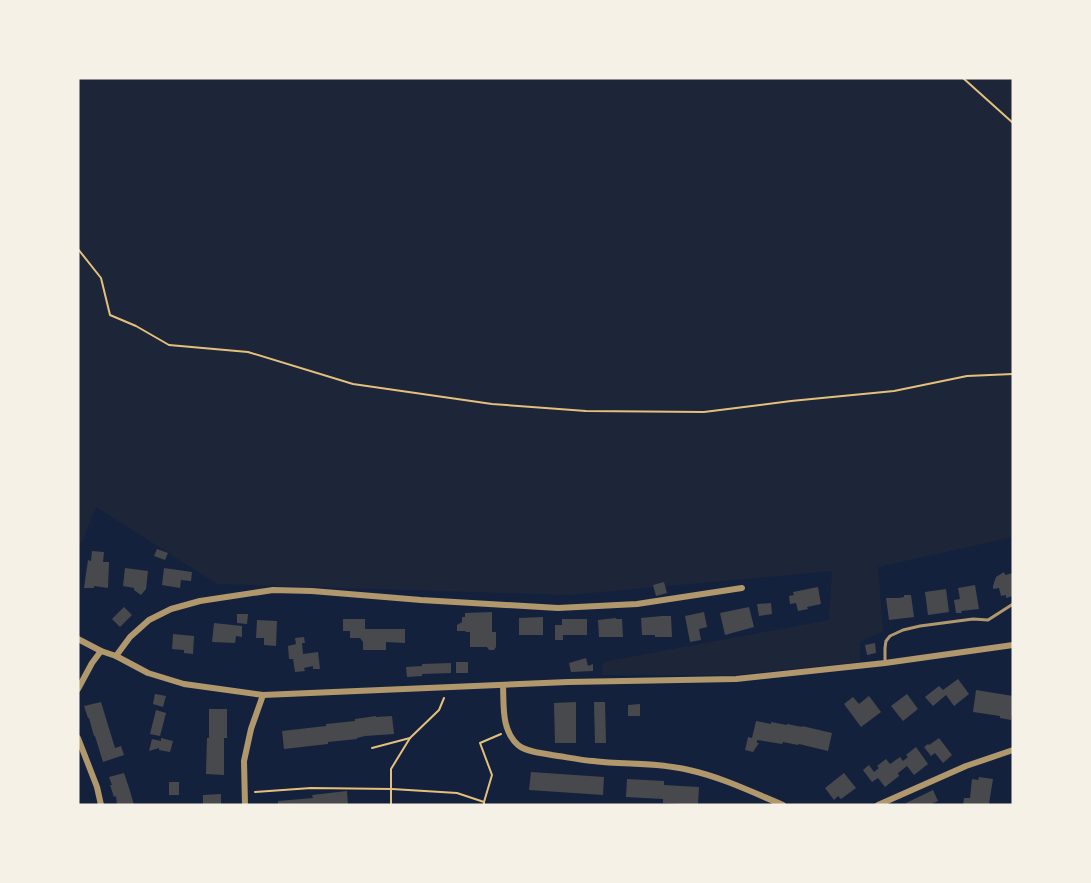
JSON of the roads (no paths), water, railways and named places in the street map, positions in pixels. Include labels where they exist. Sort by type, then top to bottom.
[{"type":"street","points":[[116,656],[130,637],[149,620],[171,609],[200,601],[273,590],[558,608],[637,604],[742,588]]},
{"type":"street","points":[[78,639],[147,672],[184,684],[263,696],[568,682],[736,679],[885,663],[1013,645]]},
{"type":"street","points":[[78,689],[101,651]]},
{"type":"street","points":[[503,685],[507,731],[520,747],[593,761],[688,769],[720,778],[783,805]]},
{"type":"street","points":[[244,805],[244,761],[251,729],[263,696]]},
{"type":"street","points":[[78,738],[97,787],[101,805]]},
{"type":"street","points":[[878,805],[966,766],[1013,750]]},
{"type":"lane","points":[[885,663],[886,641],[890,636],[903,630],[973,619],[988,620],[1013,604]]}]
